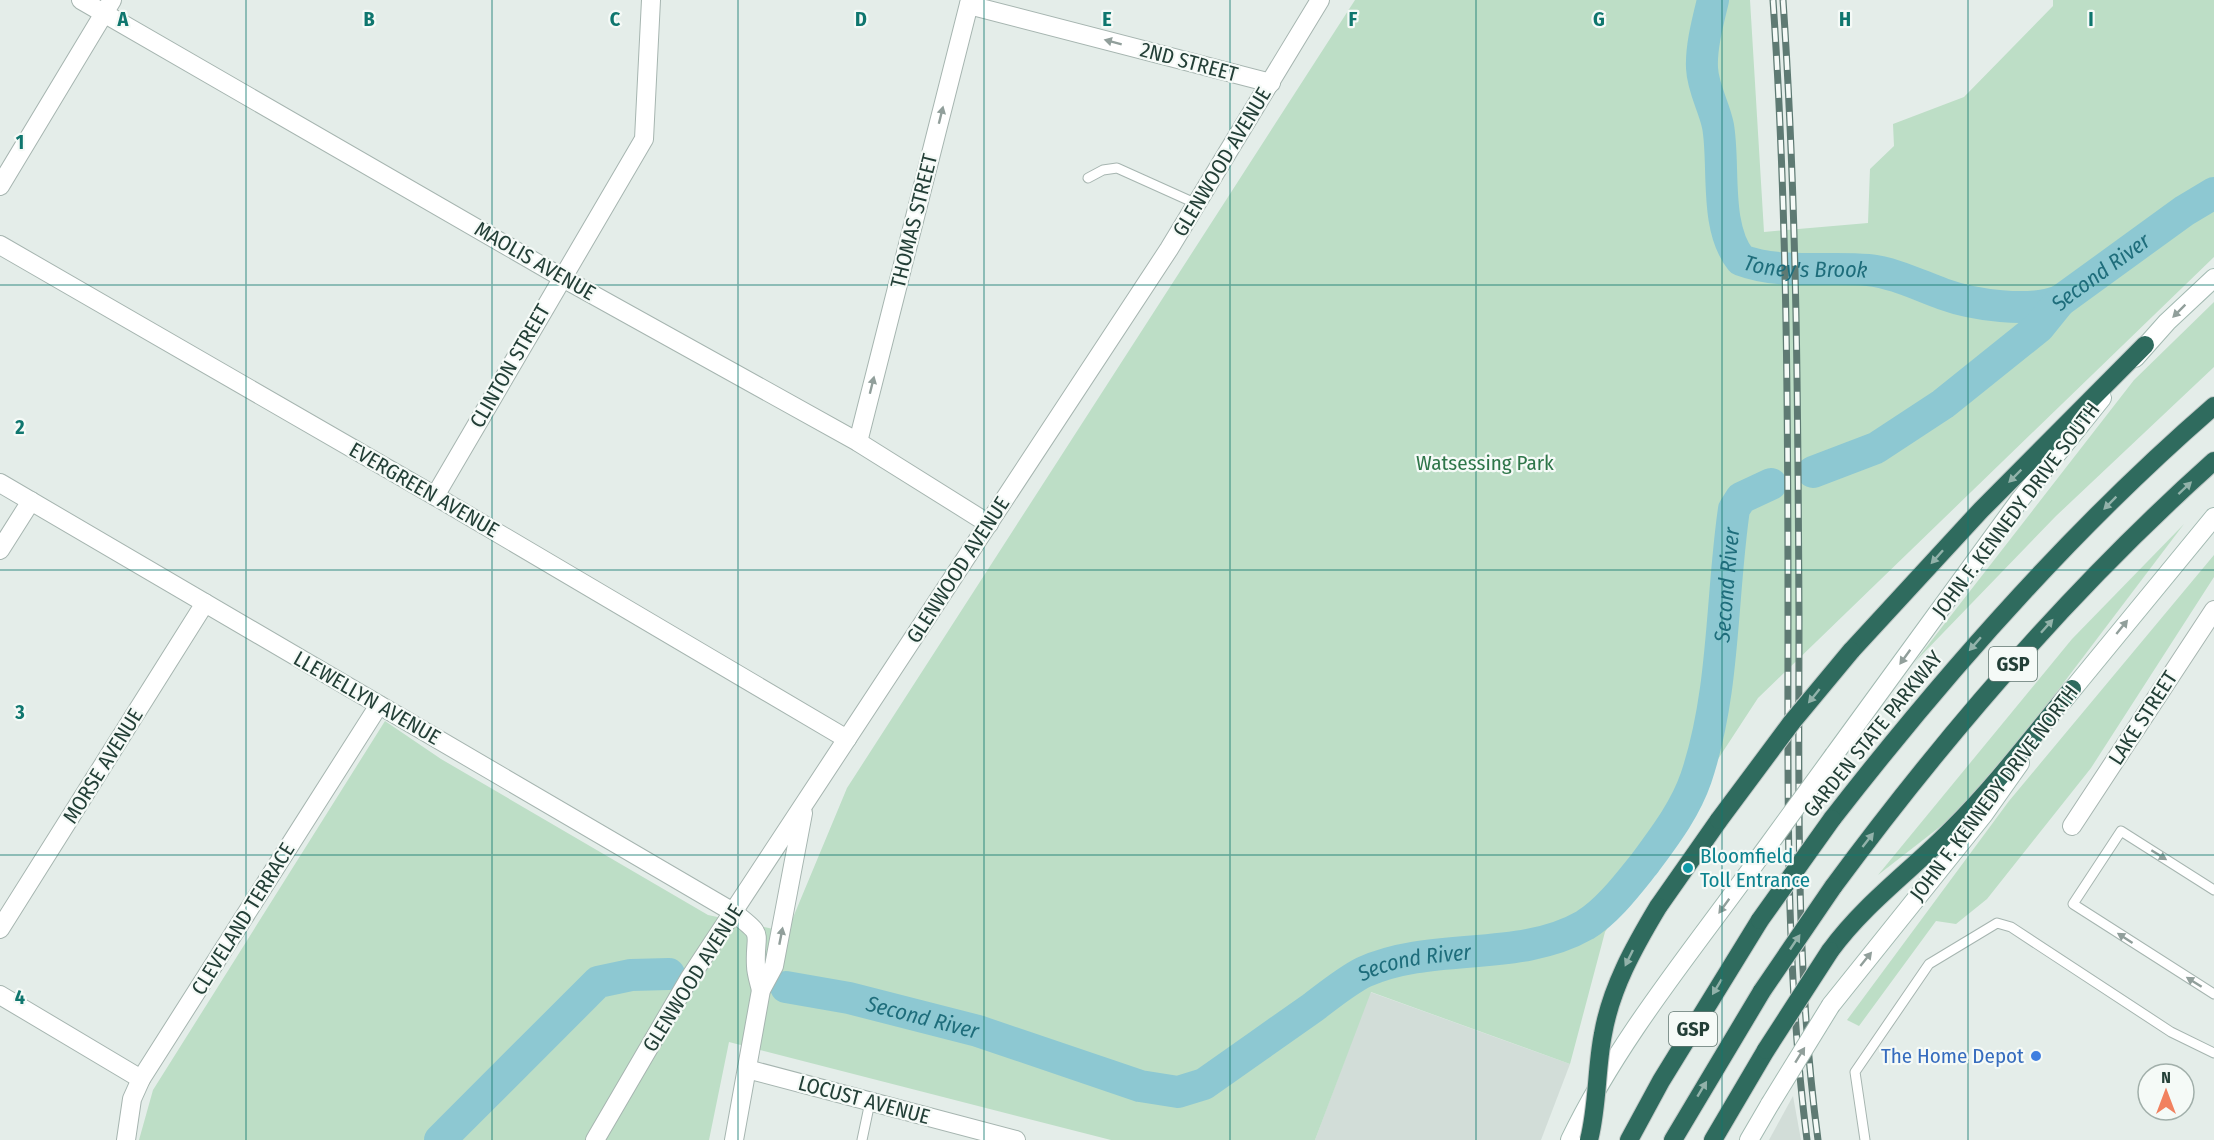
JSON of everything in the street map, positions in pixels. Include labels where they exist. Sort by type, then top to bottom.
[{"type":"highway","points":[[1589,1140],[1606,1020],[1618,983],[1642,934],[1719,820],[1792,722],[1851,651],[1981,510],[2145,345]]},
{"type":"highway","name":"GARDEN STATE PARKWAY","points":[[1629,1140],[1679,1051],[1760,920],[1832,819],[1919,710],[2002,614],[2114,499],[2214,406]]},
{"type":"highway","name":"GSP","points":[[1673,1140],[1762,991],[1833,887],[1920,774],[2004,674],[2100,570],[2214,461]]},
{"type":"highway","points":[[1713,1140],[1766,1050],[1830,951],[1865,908],[1929,852],[1975,806],[2072,689]]},
{"type":"street","name":"MAOLIS AVENUE","points":[[81,0],[108,7],[561,277],[858,442],[989,524]]},
{"type":"street","name":"CLINTON STREET","points":[[435,496],[561,277],[644,139],[651,0]]},
{"type":"street","name":"GLENWOOD AVENUE","points":[[595,1140],[689,979],[1197,204],[1320,0]]},
{"type":"street","name":"2ND STREET","points":[[969,2],[1271,83]]},
{"type":"street","name":"THOMAS STREET","points":[[858,442],[969,2]]},
{"type":"street","points":[[0,186],[108,7]]},
{"type":"street","name":"EVERGREEN AVENUE","points":[[0,245],[435,496],[847,739]]},
{"type":"street","name":"JOHN F. KENNEDY DRIVE SOUTH","points":[[1570,1140],[1590,1097],[1617,1055],[2019,501],[2145,345],[2214,278]]},
{"type":"street","name":"LLEWELLYN AVENUE","points":[[0,483],[733,912],[756,933],[759,940],[756,966],[761,990]]},
{"type":"street","points":[[0,550],[31,501]]},
{"type":"street","name":"JOHN F. KENNEDY DRIVE NORTH","points":[[1749,1140],[1831,1005],[1984,814],[2072,689],[2214,517]]},
{"type":"street","name":"MORSE AVENUE","points":[[0,929],[205,603]]},
{"type":"street","name":"LAKE STREET","points":[[2072,826],[2214,610]]},
{"type":"street","name":"CLEVELAND TERRACE","points":[[126,1140],[132,1099],[141,1079],[379,705]]},
{"type":"street","points":[[734,1140],[761,990],[774,966],[806,802]]},
{"type":"street","points":[[0,995],[141,1079]]},
{"type":"street","name":"LOCUST AVENUE","points":[[747,1069],[1016,1140]]},
{"type":"lane","points":[[1088,178],[1103,170],[1117,168],[1197,204]]},
{"type":"lane","points":[[2214,890],[2121,831],[2073,904],[2214,994]]},
{"type":"lane","points":[[1865,1140],[1855,1072],[1929,964],[1996,923],[2011,927],[2171,1032],[2214,1053]]},
{"type":"lane","points":[[862,1140],[870,1102]]},
{"type":"shaded area","points":[[1370,992],[1570,1064],[1541,1140],[1315,1140]]},
{"type":"shaded area","points":[[1793,1096],[1801,1140],[1769,1140]]},
{"type":"green space","name":"Watsessing Park","points":[[1355,0],[1750,0],[1764,232],[1868,223],[1870,169],[1894,146],[1893,124],[1964,97],[2053,6],[2053,0],[2214,0],[2214,257],[1758,698],[1605,932],[1570,1064],[1371,992],[1315,1140],[1111,1140],[729,1042],[709,1140],[139,1140],[153,1090],[385,721],[441,759],[708,915],[787,932],[847,788]]},
{"type":"green space","points":[[2214,302],[2214,367],[2056,516],[1914,663],[2134,380]]},
{"type":"green space","points":[[2184,524],[2021,739],[1959,812],[1878,875],[2072,639]]},
{"type":"green space","points":[[2214,555],[2214,577],[2091,768],[1987,899],[1956,924],[1936,921],[1859,1026],[1847,1020],[2009,801]]},
{"type":"waterway","name":"Toney's Brook","points":[[1713,0],[1704,42],[1703,76],[1718,126],[1722,195],[1727,231],[1741,260],[1756,265],[1788,269],[1868,270],[1897,277],[1955,298],[1985,304],[2033,307],[2060,301]]},
{"type":"waterway","name":"Second River","points":[[1813,472],[1876,448],[1943,404],[2039,327],[2060,301],[2184,211],[2214,193]]},
{"type":"waterway","name":"Second River","points":[[786,987],[849,998],[978,1031],[1140,1086],[1178,1092],[1204,1084],[1364,972],[1418,957],[1532,944],[1559,937],[1585,925],[1610,905],[1645,863],[1674,823],[1691,790],[1705,745],[1712,712],[1734,509],[1741,498],[1771,484]]},
{"type":"waterway","name":"Second River","points":[[440,1140],[598,982],[631,975],[669,974]]},
{"type":"railway","points":[[1773,0],[1786,309],[1789,880],[1795,1010],[1807,1140]]},
{"type":"railway","points":[[1783,0],[1796,309],[1800,880],[1805,1010],[1818,1140]]},
{"type":"place","name":"Bloomfield Toll Entrance","points":[[1688,868]]},
{"type":"place","name":"The Home Depot","points":[[2036,1056]]}]
